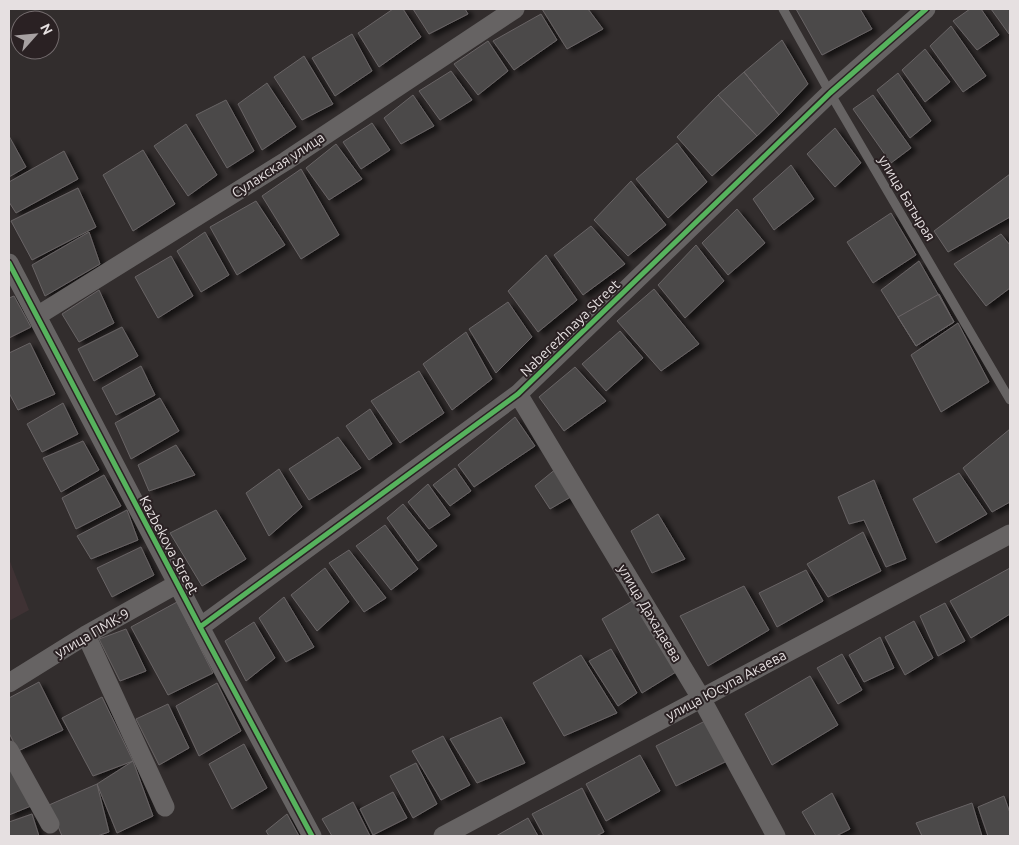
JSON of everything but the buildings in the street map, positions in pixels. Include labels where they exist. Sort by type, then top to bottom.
[{"type":"street","name":"Сулакская улица","points":[[37,316],[286,161],[515,9]]},
{"type":"street","name":"Naberezhnaya Street","points":[[200,627],[518,394],[830,94],[926,9]]},
{"type":"street","name":"Kazbekova Street","points":[[9,263],[177,584],[312,836]]},
{"type":"street","name":"улица Дахадаева","points":[[518,394],[701,698],[776,836]]},
{"type":"street","name":"улица Юсупа Акаева","points":[[443,836],[1010,534]]},
{"type":"street","name":"улица ПМК-9","points":[[9,683],[177,584]]},
{"type":"street","points":[[86,636],[165,807]]},
{"type":"street","points":[[9,750],[50,824]]},
{"type":"lane","name":"улица Батырая","points":[[783,9],[830,94],[1010,400]]},
{"type":"shaded area","points":[[9,559],[29,610],[9,621]]},
{"type":"cycle path","points":[[200,627],[518,394],[830,93],[926,9]]},
{"type":"cycle path","points":[[9,263],[312,836]]}]
